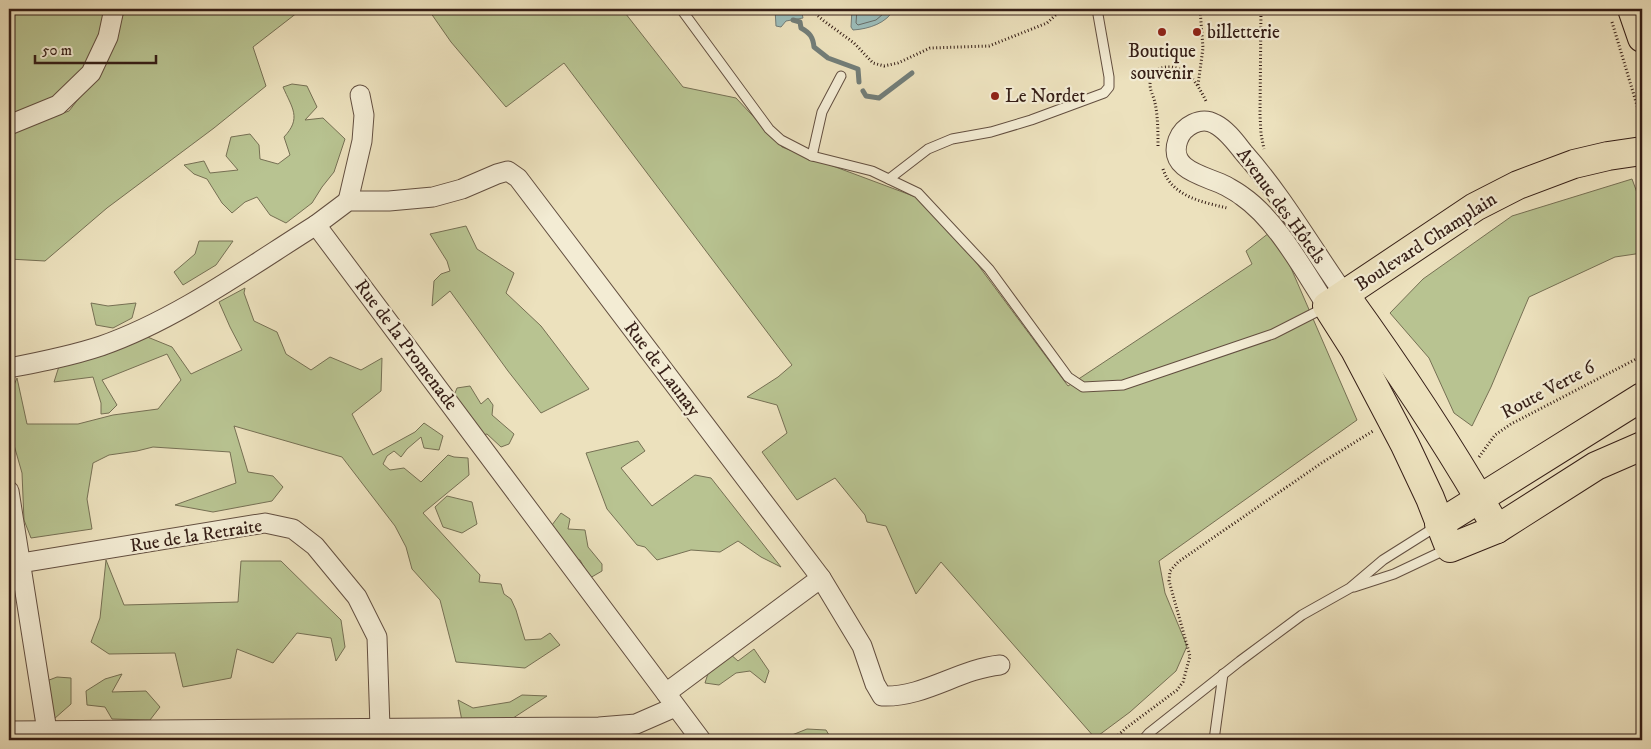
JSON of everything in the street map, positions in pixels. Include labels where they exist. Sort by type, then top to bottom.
[{"type":"main road","points":[[1622,12],[1642,38]]},
{"type":"main road","name":"Boulevard Champlain","points":[[1336,300],[1474,207],[1518,185],[1574,164],[1642,151]]},
{"type":"main road","name":"Avenue des Hôtels","points":[[1336,300],[1355,350],[1430,498],[1444,536]]},
{"type":"main road","name":"Avenue des Hôtels","points":[[1336,300],[1435,426],[1497,529]]},
{"type":"main road","points":[[1444,536],[1480,499],[1642,397]]},
{"type":"main road","points":[[1444,536],[1497,529],[1596,466],[1642,446]]},
{"type":"main road","points":[[1596,466],[1626,458],[1642,461]]},
{"type":"street","points":[[9,125],[58,105],[91,73],[108,37],[114,9]]},
{"type":"street","points":[[9,368],[55,360],[103,345],[159,320],[316,225],[348,202],[362,141],[364,115],[360,95]]},
{"type":"street","name":"Avenue des Hôtels","points":[[1200,122],[1214,123],[1229,135],[1265,178],[1297,221],[1313,250],[1336,300],[1284,241],[1259,209],[1243,196],[1226,186],[1186,169],[1179,161],[1176,150],[1178,139],[1191,124],[1200,122]]},
{"type":"street","name":"Rue de Launay","points":[[348,202],[433,197],[462,189],[508,171],[518,178],[821,578]]},
{"type":"street","name":"Rue de la Promenade","points":[[316,225],[701,740]]},
{"type":"street","points":[[9,491],[47,731]]},
{"type":"street","name":"Rue de la Retraite","points":[[21,563],[265,523],[293,529],[316,546],[357,598],[377,638],[380,728]]},
{"type":"street","points":[[9,731],[599,727],[636,724],[671,700],[821,578],[862,646],[875,684],[882,696],[897,696],[923,690],[986,666],[1000,664]]},
{"type":"lane","points":[[681,9],[769,129],[781,140],[812,156],[872,171],[918,193],[989,269],[1068,377],[1083,387],[1123,385],[1273,334],[1336,300]]},
{"type":"lane","points":[[889,179],[928,149],[952,139],[992,132],[1023,123],[1104,93],[1109,87],[1109,77],[1096,9]]},
{"type":"lane","points":[[812,156],[822,112],[841,76]]},
{"type":"lane","points":[[1143,740],[1149,732],[1223,674],[1302,615],[1350,588],[1383,560],[1444,536]]},
{"type":"lane","points":[[1350,588],[1394,574],[1444,536]]},
{"type":"lane","points":[[1214,740],[1223,674]]},
{"type":"path","points":[[810,9],[810,11],[854,43],[873,63],[884,66],[930,48],[988,46],[1047,23],[1062,9]]},
{"type":"path","points":[[1198,86],[1203,48],[1200,9]]},
{"type":"path","points":[[1622,12],[1614,30],[1642,122]]},
{"type":"path","name":"Route Verte 6","points":[[1478,459],[1495,434],[1642,356]]},
{"type":"path","points":[[1113,740],[1177,690],[1183,682],[1190,656],[1169,581],[1170,571],[1178,562],[1324,462],[1392,421]]},
{"type":"green space","points":[[9,9],[109,9],[85,72],[55,99],[9,119],[9,39],[13,35],[9,26]]},
{"type":"green space","points":[[125,9],[302,9],[253,47],[266,86],[214,128],[107,208],[45,261],[9,259],[9,133],[69,111],[107,62]]},
{"type":"green space","points":[[428,9],[622,9],[683,87],[736,98],[782,147],[932,203],[1068,386],[1252,264],[1246,251],[1274,229],[1357,420],[1159,561],[1165,593],[1187,646],[1176,671],[1130,712],[1095,738],[941,562],[916,594],[886,526],[867,522],[865,515],[835,478],[797,500],[762,452],[787,433],[777,405],[747,397],[778,377],[792,365],[564,63],[506,107],[451,42]]},
{"type":"green space","points":[[292,84],[307,86],[317,107],[305,120],[323,118],[345,139],[334,172],[312,203],[286,223],[270,215],[257,197],[245,202],[232,213],[222,203],[207,179],[194,174],[184,165],[204,161],[210,173],[238,170],[226,156],[231,137],[250,134],[259,145],[260,159],[278,164],[290,155],[284,137],[293,124],[294,113],[283,87]]},
{"type":"green space","points":[[1632,179],[1642,206],[1642,253],[1615,257],[1529,297],[1491,387],[1472,426],[1454,413],[1429,358],[1390,313],[1423,279],[1512,216]]},
{"type":"green space","points":[[466,226],[477,249],[514,273],[506,293],[541,326],[589,389],[541,413],[450,291],[432,306],[434,281],[441,274],[450,271],[447,261],[430,234]]},
{"type":"green space","points":[[199,241],[233,241],[216,265],[183,285],[174,272],[195,254]]},
{"type":"green space","points":[[245,288],[244,293],[254,321],[277,332],[286,354],[311,370],[330,357],[361,370],[382,358],[381,391],[352,414],[373,455],[415,432],[424,423],[443,436],[439,450],[424,448],[421,437],[401,457],[394,451],[387,456],[383,464],[390,470],[404,468],[421,482],[448,455],[468,458],[469,475],[423,513],[480,575],[479,582],[501,584],[504,594],[511,599],[516,610],[525,640],[541,639],[550,633],[560,645],[525,668],[456,662],[440,600],[412,569],[406,547],[395,526],[342,457],[234,426],[248,472],[273,476],[283,487],[272,501],[213,512],[175,505],[236,483],[230,452],[153,447],[109,455],[93,463],[87,499],[92,529],[31,538],[24,520],[22,473],[14,445],[13,421],[10,409],[9,397],[17,378],[27,424],[78,424],[113,415],[158,409],[181,380],[167,354],[102,380],[117,405],[109,413],[101,414],[101,403],[93,377],[54,382],[61,360],[105,355],[145,336],[172,347],[191,374],[242,350],[219,302]]},
{"type":"green space","points":[[91,303],[108,306],[136,303],[132,318],[113,328],[96,325]]},
{"type":"green space","points":[[470,386],[481,404],[488,398],[493,405],[492,415],[514,434],[509,444],[501,447],[487,434],[466,439],[453,398],[457,388]]},
{"type":"green space","points":[[638,441],[645,451],[621,468],[652,506],[695,475],[711,478],[781,567],[761,557],[738,541],[720,552],[691,550],[657,560],[645,547],[637,545],[607,509],[586,453]]},
{"type":"green space","points":[[447,496],[472,502],[477,524],[462,533],[443,527],[435,507]]},
{"type":"green space","points":[[561,513],[570,519],[568,529],[585,530],[588,547],[602,564],[602,571],[590,578],[580,560],[563,554],[552,525]]},
{"type":"green space","points":[[106,560],[124,605],[238,602],[241,561],[281,561],[341,620],[345,647],[336,661],[331,638],[297,633],[273,663],[237,649],[231,678],[183,687],[175,653],[109,654],[91,642],[100,618]]},
{"type":"green space","points":[[754,649],[769,671],[765,683],[750,671],[736,673],[719,685],[705,683],[710,667],[729,653],[738,661]]},
{"type":"green space","points":[[122,674],[112,692],[146,691],[160,707],[150,720],[112,719],[105,707],[87,705],[86,691],[105,679]]},
{"type":"green space","points":[[57,677],[71,678],[71,704],[54,719],[34,709],[31,687]]},
{"type":"green space","points":[[522,695],[547,696],[507,722],[462,721],[458,700],[473,708],[510,702]]},
{"type":"green space","points":[[807,729],[826,730],[832,740],[790,740],[787,737]]},
{"type":"water","points":[[775,9],[801,9],[803,18],[786,21],[781,27],[776,26]]},
{"type":"water","points":[[852,9],[894,9],[882,22],[853,30],[851,27]]},
{"type":"waterway","points":[[793,20],[800,22],[801,28],[812,38],[814,47],[828,58],[858,69],[859,82]]},
{"type":"waterway","points":[[863,91],[866,96],[879,98],[912,73]]},
{"type":"place","name":"Boutique souvenir","points":[[1162,32]]},
{"type":"place","name":"billetterie","points":[[1197,32]]},
{"type":"place","name":"Le Nordet","points":[[995,96]]}]
